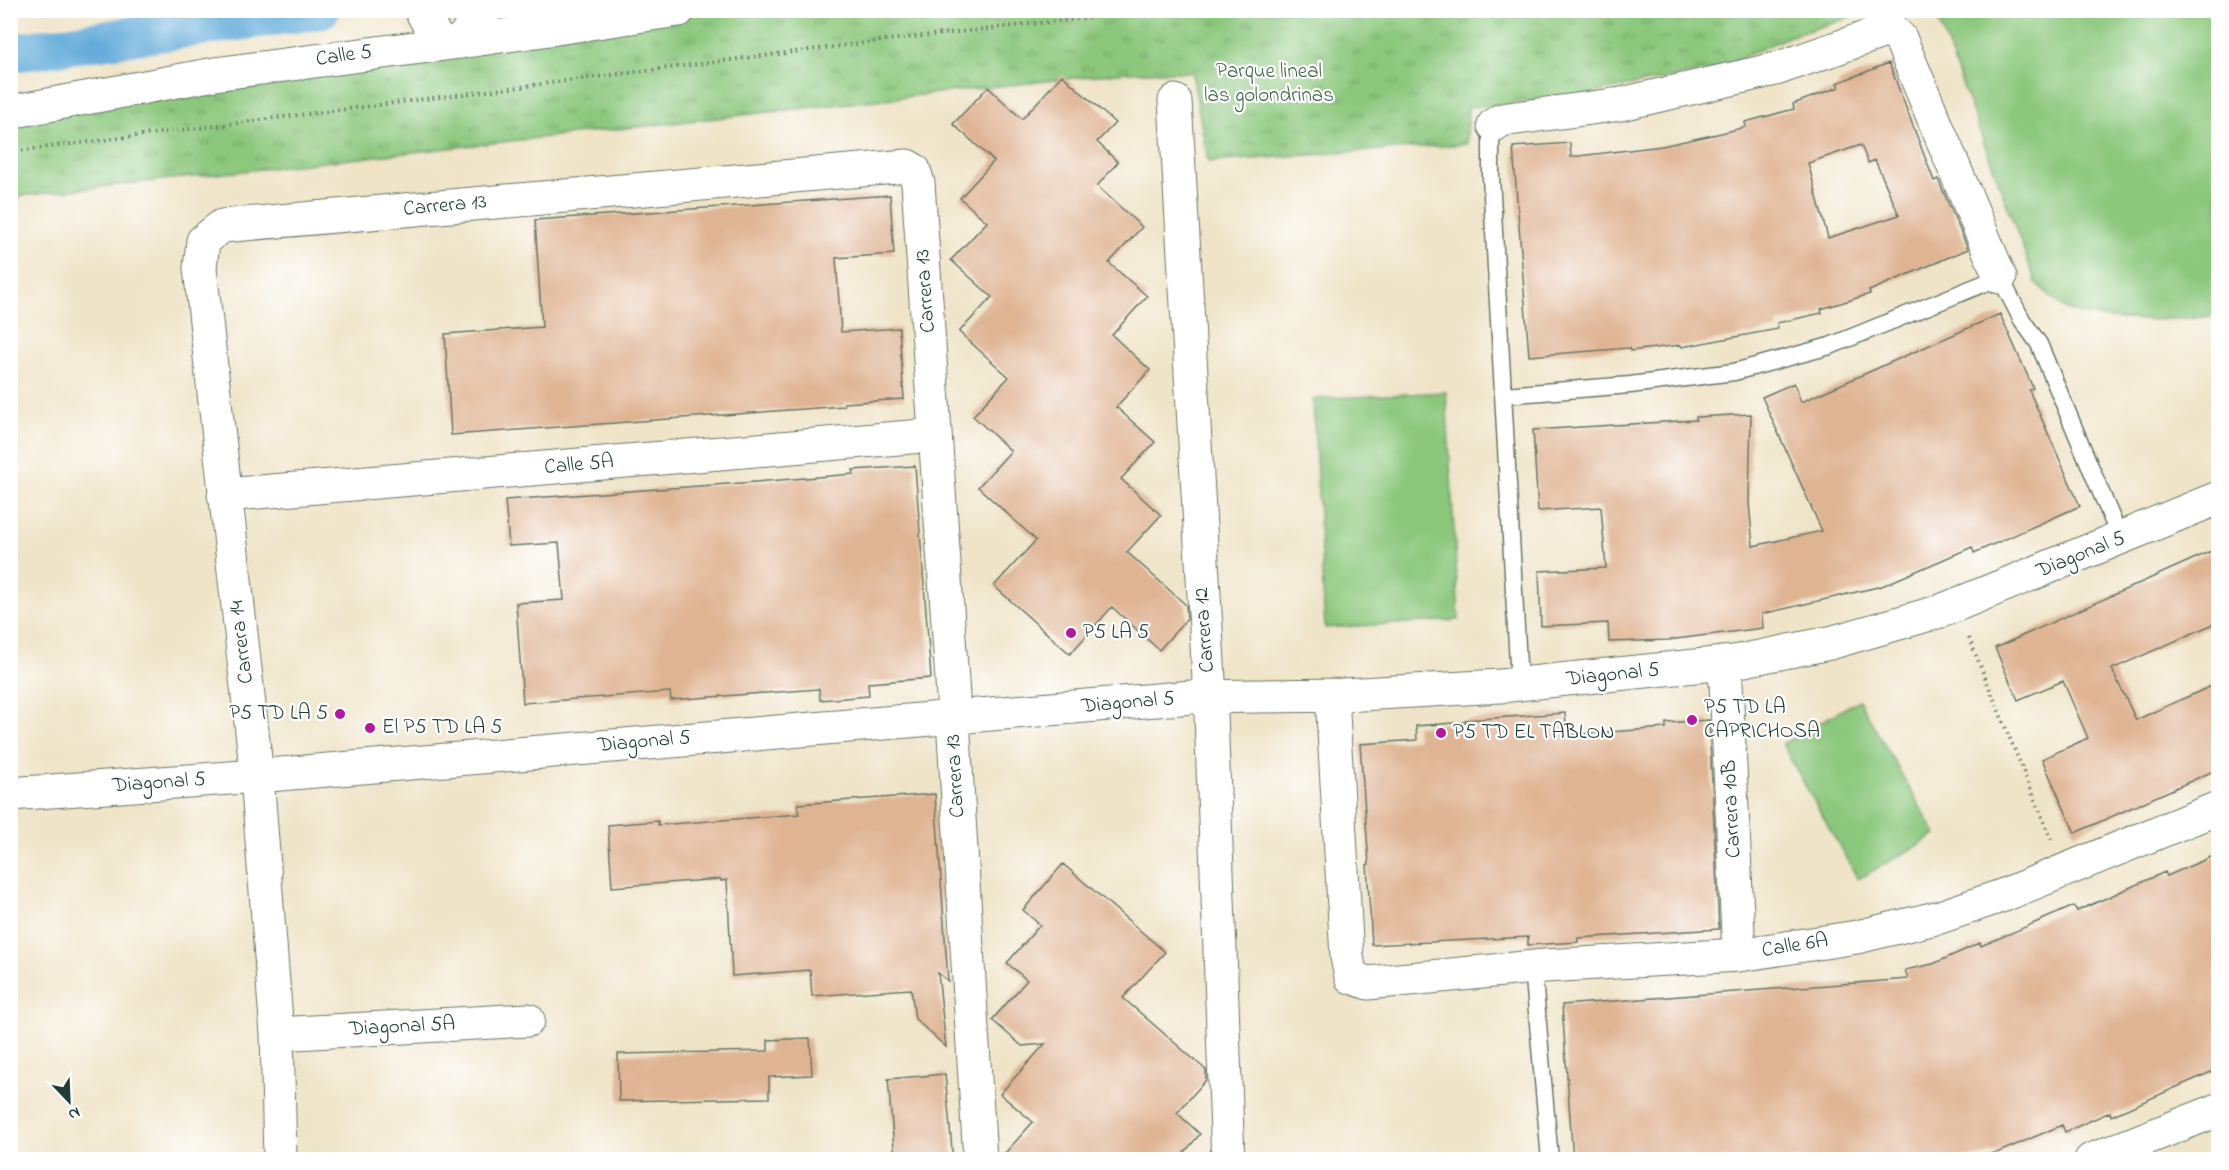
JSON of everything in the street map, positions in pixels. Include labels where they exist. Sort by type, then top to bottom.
[{"type":"street","points":[[436,28],[485,10]]},
{"type":"street","name":"Calle 5","points":[[10,112],[215,74],[436,28],[679,10]]},
{"type":"street","points":[[1494,125],[1501,120],[1621,104],[1776,69],[1891,29],[1900,38],[2000,277]]},
{"type":"street","name":"Carrera 12","points":[[1175,100],[1210,696],[1228,1160]]},
{"type":"street","name":"Carrera 13","points":[[200,268],[203,241],[222,225],[907,166],[914,170],[918,183],[954,717],[980,1160]]},
{"type":"street","name":"Carrera 14","points":[[200,268],[257,776],[277,1034],[280,1160]]},
{"type":"street","name":"Calle 5A","points":[[224,495],[934,435]]},
{"type":"street","name":"Diagonal 5","points":[[10,794],[257,776],[1210,696],[1332,696],[1516,684],[1734,662],[1830,643],[1941,612],[2218,498]]},
{"type":"street","name":"Carrera 10B","points":[[1722,663],[1726,683],[1739,955]]},
{"type":"street","name":"Calle 6A","points":[[1332,696],[1347,957],[1351,977],[1368,982],[1533,967],[1739,955],[1857,936],[1940,916],[2004,895],[2218,808]]},
{"type":"street","name":"Diagonal 5A","points":[[277,1034],[528,1020]]},
{"type":"street","points":[[2091,1160],[2218,1110]]},
{"type":"lane","points":[[1494,125],[1491,134],[1491,177],[1518,664],[1516,684]]},
{"type":"lane","points":[[1504,395],[1630,385],[1734,372],[1830,346],[2000,277],[2022,320],[2039,344],[2120,538]]},
{"type":"lane","points":[[1533,967],[1550,1160]]},
{"type":"path","points":[[10,152],[887,40],[1158,10]]},
{"type":"path","points":[[1956,605],[2064,870]]},
{"type":"green space","name":"Parque lineal las golondrinas","points":[[671,11],[1870,11],[1788,37],[1717,69],[1561,99],[1468,107],[1467,144],[1208,162],[1192,72],[1127,72],[11,197],[11,113]]},
{"type":"green space","points":[[1935,11],[2218,11],[2218,316],[2150,320],[2104,318],[2066,310],[2036,283]]},
{"type":"green space","points":[[1446,392],[1459,620],[1325,628],[1313,399]]},
{"type":"green space","points":[[1859,700],[1936,835],[1858,879],[1782,744]]},
{"type":"building","points":[[1889,63],[1934,181],[1938,179],[1968,249],[1869,291],[1870,294],[1821,309],[1822,313],[1777,323],[1778,329],[1682,347],[1681,345],[1630,351],[1629,348],[1529,356],[1513,147],[1570,143],[1571,157],[1662,146],[1746,127],[1745,122],[1794,109],[1793,104],[1839,87],[1837,83]],"holes":[[[1861,145],[1868,163],[1875,160],[1899,215],[1828,238],[1808,163]]]},
{"type":"building","points":[[1062,75],[1115,123],[1097,142],[1118,162],[1097,186],[1142,227],[1109,263],[1147,296],[1112,335],[1150,370],[1116,407],[1155,442],[1121,479],[1161,515],[1127,552],[1186,605],[1187,619],[1159,650],[1112,607],[1070,654],[994,586],[1036,540],[978,487],[1011,451],[973,416],[1009,377],[959,332],[992,297],[951,260],[987,222],[960,198],[994,161],[953,124],[988,87],[1022,119]]},
{"type":"building","points":[[890,195],[894,254],[836,258],[841,332],[899,328],[904,399],[844,403],[844,406],[451,435],[445,334],[542,327],[535,220]]},
{"type":"building","points":[[2000,314],[2033,388],[2029,390],[2080,506],[1974,553],[1972,547],[1882,586],[1762,614],[1763,628],[1668,640],[1609,642],[1608,623],[1541,626],[1539,571],[1606,568],[1601,507],[1538,511],[1533,430],[1696,420],[1696,417],[1751,414],[1749,503],[1753,546],[1822,531],[1762,397],[1794,383],[1801,402]]},
{"type":"building","points":[[915,466],[931,678],[868,683],[869,696],[820,700],[819,689],[671,700],[670,692],[523,703],[516,603],[564,600],[559,543],[509,546],[505,500],[854,474],[853,470]]},
{"type":"building","points":[[2218,548],[2218,622],[2112,669],[2136,720],[2218,683],[2218,769],[2075,833],[2042,759],[2088,738],[2063,681],[2018,700],[1995,648]]},
{"type":"building","points":[[1565,713],[1567,735],[1666,728],[1666,723],[1709,720],[1719,929],[1578,938],[1578,942],[1528,945],[1528,937],[1372,945],[1367,865],[1369,864],[1360,744],[1417,740],[1416,726]]},
{"type":"building","points":[[935,794],[948,981],[938,973],[946,1047],[915,1019],[911,989],[812,996],[810,970],[732,976],[727,880],[612,887],[608,825],[658,821],[658,825],[799,814],[798,804]]},
{"type":"building","points":[[2218,854],[2218,1069],[2111,1116],[2110,1112],[2065,1132],[2062,1125],[1999,1152],[1962,1160],[1573,1160],[1562,1005],[1908,979],[1905,970],[1933,964],[1980,943],[1981,946],[2074,906],[2077,911],[2165,872],[2167,876]]},
{"type":"building","points":[[1063,864],[1165,952],[1123,998],[1206,1070],[1206,1080],[1177,1113],[1200,1134],[1178,1160],[999,1160],[1033,1122],[1000,1094],[1045,1044],[1022,1046],[992,1020],[1027,980],[1007,963],[1040,925],[1023,910]]},
{"type":"building","points":[[810,1038],[812,1075],[769,1077],[769,1098],[619,1101],[618,1054],[768,1051],[768,1040]]},
{"type":"building","points":[[945,1074],[953,1160],[895,1160],[888,1079]]},
{"type":"waterway","points":[[10,53],[320,10]]},
{"type":"place","name":"P5 LA 5","points":[[1071,633]]},
{"type":"place","name":"P5 TD LA 5","points":[[340,714]]},
{"type":"place","name":"P5 TD LA CAPRICHOSA","points":[[1692,720]]},
{"type":"place","name":"El P5 TD LA 5","points":[[370,728]]},
{"type":"place","name":"P5 TD EL TABLON","points":[[1441,733]]}]
